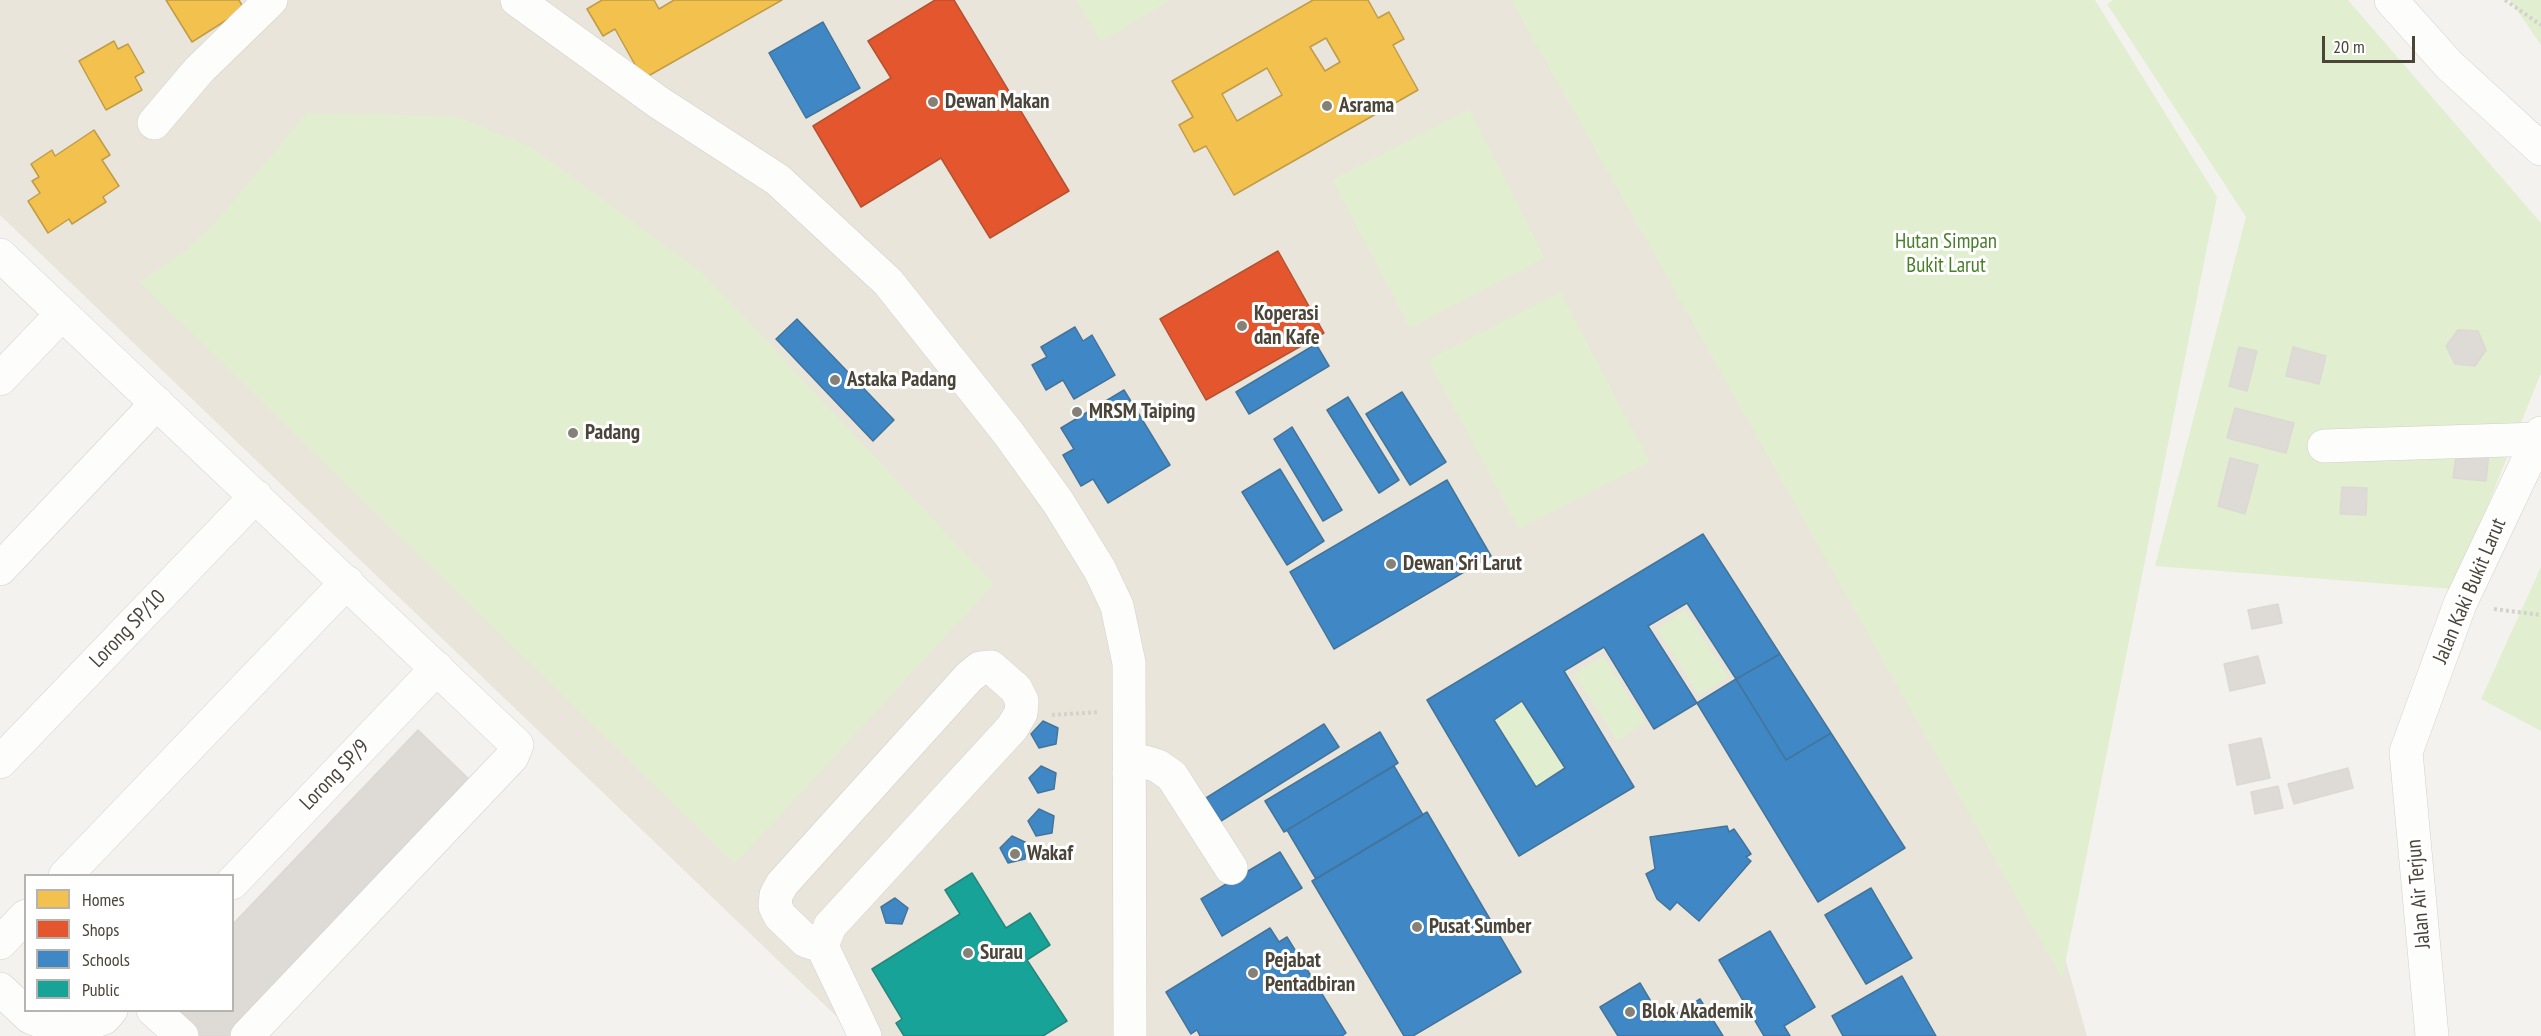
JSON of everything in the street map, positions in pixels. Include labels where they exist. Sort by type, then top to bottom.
[{"type":"street","points":[[154,123],[199,70],[271,0]]},
{"type":"street","points":[[517,0],[658,102],[778,180],[888,282],[1009,435],[1058,502],[1100,570],[1117,606],[1129,663],[1130,1036]]},
{"type":"street","points":[[2391,0],[2449,65],[2541,149]]},
{"type":"street","points":[[0,255],[517,745],[512,757],[247,1036]]},
{"type":"street","points":[[0,380],[62,314]]},
{"type":"street","points":[[0,569],[157,403]]},
{"type":"street","points":[[2324,446],[2540,436]]},
{"type":"street","name":"Jalan Kaki Bukit Larut","points":[[2406,752],[2460,604],[2540,436]]},
{"type":"street","name":"Lorong SP/10","points":[[0,762],[256,496]]},
{"type":"street","points":[[67,874],[347,582]]},
{"type":"street","points":[[822,946],[830,926],[1012,728],[1021,713],[1022,701],[1016,689],[991,667],[980,668],[782,884],[776,895],[775,906],[780,916],[806,941],[822,946],[865,1036]]},
{"type":"street","name":"Lorong SP/9","points":[[234,881],[437,668]]},
{"type":"street","name":"Jalan Air Terjun","points":[[2406,752],[2432,1036]]},
{"type":"street","points":[[1129,773],[1134,765],[1145,762],[1158,766],[1172,776],[1231,868]]},
{"type":"street","points":[[0,943],[24,918]]},
{"type":"street","points":[[0,988],[21,1027],[76,1028],[104,1018],[110,1012]]},
{"type":"street","points":[[154,1012],[182,1036]]},
{"type":"path","points":[[2505,0],[2541,26]]},
{"type":"path","points":[[2460,604],[2541,615]]},
{"type":"path","points":[[1021,713],[1046,715],[1130,710]]},
{"type":"shaded area","name":"MRSM Taiping","points":[[0,0],[1716,0],[2011,766],[2087,1036],[857,1036],[0,215]]},
{"type":"green space","points":[[1076,0],[1170,0],[1101,42]]},
{"type":"green space","name":"Hutan Simpan Bukit Larut","points":[[1511,0],[2095,0],[2217,197],[2062,979]]},
{"type":"green space","points":[[2113,0],[2348,0],[2541,223],[2541,373],[2454,589],[2155,566],[2246,217],[2107,4]]},
{"type":"green space","points":[[2510,0],[2541,0],[2541,45]]},
{"type":"green space","points":[[1469,109],[1545,258],[1410,328],[1332,180]]},
{"type":"green space","name":"Padang","points":[[307,113],[456,116],[533,148],[703,273],[994,584],[735,864],[139,282],[183,253],[214,224]]},
{"type":"green space","points":[[1560,292],[1650,462],[1519,529],[1428,360]]},
{"type":"green space","points":[[2541,567],[2541,731],[2481,699]]},
{"type":"green space","points":[[1685,610],[1728,677],[1699,695],[1657,629]]},
{"type":"green space","points":[[1603,656],[1645,722],[1617,741],[1574,674]]},
{"type":"green space","points":[[1522,701],[1565,768],[1536,787],[1494,720]]},
{"type":"building: Homes","points":[[166,0],[239,0],[244,9],[192,42]]},
{"type":"building: Homes","points":[[602,0],[654,0],[659,9],[674,0],[782,0],[643,79],[615,29],[603,36],[587,9]]},
{"type":"building: Homes","name":"Asrama","points":[[1313,0],[1368,0],[1378,18],[1389,12],[1404,39],[1393,45],[1418,90],[1234,195],[1206,146],[1194,152],[1179,125],[1193,117],[1172,81]],"holes":[[[1326,38],[1340,62],[1325,71],[1310,47]],[[1267,68],[1282,95],[1237,121],[1222,94]]]},
{"type":"building: Homes","points":[[114,41],[118,49],[128,44],[144,72],[135,77],[142,90],[106,110],[79,61]]},
{"type":"building: Homes","points":[[94,130],[110,155],[102,160],[119,186],[103,197],[106,202],[72,224],[69,219],[48,233],[28,201],[40,193],[32,181],[39,177],[31,164],[52,150],[55,156]]},
{"type":"building: Shops","name":"Dewan Makan","points":[[935,0],[954,0],[1069,191],[990,238],[941,158],[861,207],[813,126],[891,78],[868,41]]},
{"type":"building: Shops","name":"Koperasi dan Kafe","points":[[1278,251],[1324,333],[1206,400],[1160,319]]},
{"type":"building: Schools","points":[[823,22],[860,88],[806,118],[769,53]]},
{"type":"building: Schools","name":"Astaka Padang","points":[[797,319],[894,420],[873,441],[776,339]]},
{"type":"building: Schools","points":[[1075,327],[1083,341],[1092,335],[1115,375],[1074,399],[1063,380],[1046,390],[1032,365],[1047,357],[1041,347]]},
{"type":"building: Schools","points":[[1316,344],[1329,366],[1249,414],[1236,392]]},
{"type":"building: Schools","points":[[1124,390],[1170,465],[1108,503],[1093,479],[1081,486],[1063,455],[1074,449],[1061,428]]},
{"type":"building: Schools","points":[[1402,392],[1446,462],[1410,485],[1366,414]]},
{"type":"building: Schools","points":[[1348,397],[1399,480],[1379,493],[1327,410]]},
{"type":"building: Schools","points":[[1292,427],[1342,510],[1323,521],[1274,439]]},
{"type":"building: Schools","points":[[1280,469],[1324,541],[1287,565],[1242,492]]},
{"type":"building: Schools","name":"Dewan Sri Larut","points":[[1447,480],[1491,556],[1334,649],[1290,572]]},
{"type":"building: Schools","points":[[1703,534],[1780,654],[1736,679],[1687,603],[1648,626],[1697,703],[1654,729],[1604,647],[1564,671],[1634,787],[1519,856],[1427,700]],"holes":[[[1522,701],[1565,768],[1536,787],[1494,720]]]},
{"type":"building: Schools","points":[[1780,654],[1831,733],[1786,760],[1736,679]]},
{"type":"building: Schools","points":[[1736,679],[1786,760],[1831,733],[1905,848],[1818,902],[1697,703]]},
{"type":"building: Schools","points":[[1043,721],[1058,728],[1056,744],[1039,748],[1031,734]]},
{"type":"building: Schools","points":[[1324,724],[1339,747],[1221,821],[1206,798]]},
{"type":"building: Schools","points":[[1380,732],[1398,763],[1284,832],[1265,801]]},
{"type":"building: Schools","name":"Wakaf","points":[[1041,766],[1056,773],[1054,789],[1038,793],[1029,778]]},
{"type":"building: Schools","points":[[1394,766],[1423,815],[1316,879],[1287,830]]},
{"type":"building: Schools","name":"Wakaf","points":[[1039,809],[1054,816],[1052,833],[1036,836],[1028,821]]},
{"type":"building: Schools","name":"Pusat Sumber","points":[[1427,812],[1521,972],[1413,1036],[1404,1036],[1312,881]]},
{"type":"building: Schools","points":[[1727,826],[1729,832],[1734,829],[1743,842],[1751,854],[1746,857],[1751,861],[1699,921],[1677,902],[1670,910],[1657,899],[1646,874],[1655,869],[1650,837]]},
{"type":"building: Schools","name":"Wakaf","points":[[1012,836],[1027,843],[1025,859],[1008,863],[1000,848]]},
{"type":"building: Schools","points":[[1280,852],[1302,888],[1222,936],[1201,899]]},
{"type":"building: Schools","points":[[1871,888],[1912,958],[1866,984],[1825,915]]},
{"type":"building: Schools","points":[[895,898],[908,908],[902,924],[886,923],[881,907]]},
{"type":"building: Schools","name":"Pejabat Pentadbiran","points":[[1270,928],[1279,942],[1287,937],[1346,1033],[1342,1036],[1200,1036],[1197,1030],[1191,1034],[1166,992]]},
{"type":"building: Schools","points":[[1770,931],[1815,1007],[1784,1026],[1790,1036],[1764,1036],[1719,960]]},
{"type":"building: Schools","points":[[1902,976],[1936,1036],[1843,1036],[1832,1016]]},
{"type":"building: Schools","name":"Blok Akademik","points":[[1640,983],[1663,1022],[1700,999],[1723,1036],[1618,1036],[1600,1007]]},
{"type":"building: Public","name":"Surau","points":[[972,873],[1006,928],[1030,913],[1050,945],[1027,960],[1067,1021],[1043,1036],[904,1036],[896,1023],[902,1019],[872,969],[960,914],[945,890]]},
{"type":"building: Other","points":[[2458,330],[2478,331],[2486,350],[2475,366],[2455,364],[2446,346]]},
{"type":"building: Other","points":[[2239,347],[2257,351],[2247,391],[2229,386]]},
{"type":"building: Other","points":[[2293,347],[2326,356],[2319,384],[2286,376]]},
{"type":"building: Other","points":[[2235,408],[2294,423],[2286,453],[2227,438]]},
{"type":"building: Other","points":[[2457,449],[2489,452],[2486,481],[2453,478]]},
{"type":"building: Other","points":[[2230,458],[2258,465],[2245,514],[2218,506]]},
{"type":"building: Other","points":[[2342,487],[2367,488],[2366,515],[2340,514]]},
{"type":"building: Other","points":[[2278,604],[2282,623],[2252,629],[2248,610]]},
{"type":"building: Other","points":[[2258,656],[2265,683],[2230,691],[2224,664]]},
{"type":"building: Other","points":[[418,730],[473,783],[232,1036],[200,1036],[175,1012],[234,1012],[234,923]]},
{"type":"building: Other","points":[[2261,738],[2270,778],[2237,785],[2229,745]]},
{"type":"building: Other","points":[[2348,768],[2353,788],[2294,804],[2288,784]]},
{"type":"building: Other","points":[[2278,786],[2283,808],[2255,814],[2251,792]]},
{"type":"place","name":"Dewan Makan","points":[[933,102]]},
{"type":"place","name":"Asrama","points":[[1327,106]]},
{"type":"place","name":"Koperasi dan Kafe","points":[[1242,326]]},
{"type":"place","name":"Astaka Padang","points":[[835,380]]},
{"type":"place","name":"MRSM Taiping","points":[[1077,412]]},
{"type":"place","name":"Padang","points":[[573,433]]},
{"type":"place","name":"Dewan Sri Larut","points":[[1391,564]]},
{"type":"place","name":"Wakaf","points":[[1015,854]]},
{"type":"place","name":"Pusat Sumber","points":[[1417,927]]},
{"type":"place","name":"Surau","points":[[968,953]]},
{"type":"place","name":"Pejabat Pentadbiran","points":[[1253,973]]},
{"type":"place","name":"Blok Akademik","points":[[1630,1012]]}]
